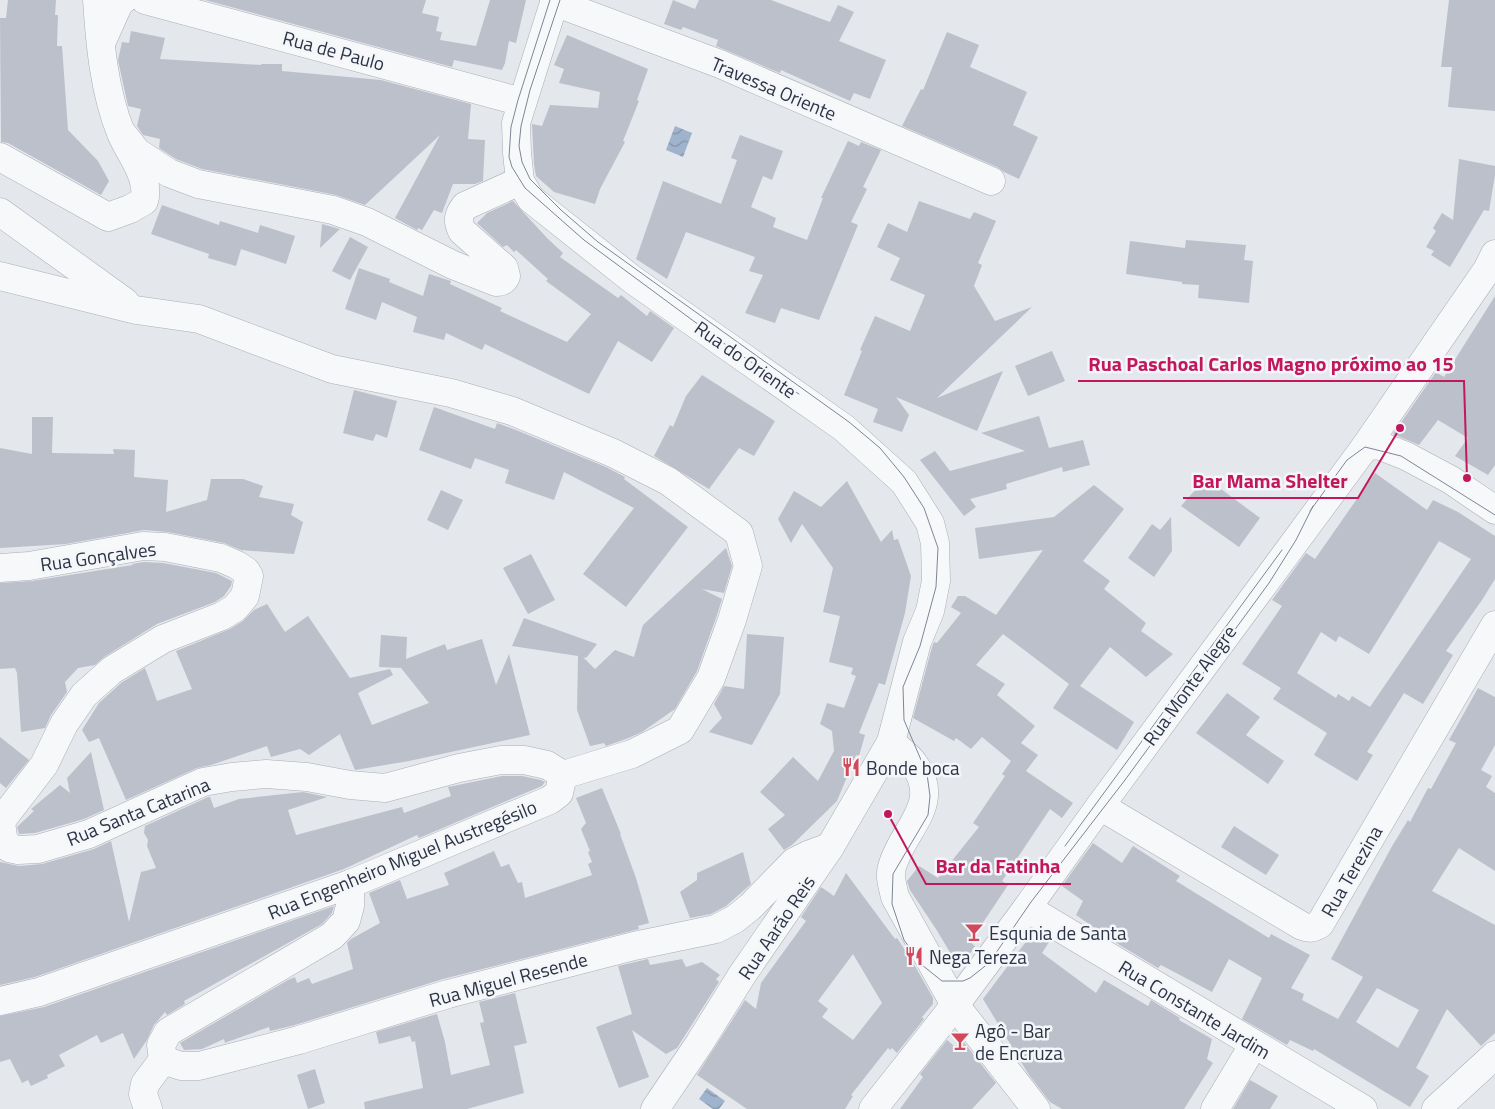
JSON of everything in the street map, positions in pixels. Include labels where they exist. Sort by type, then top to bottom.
[{"type":"street","points":[[0,158],[108,217],[130,209],[144,201],[143,179],[121,132],[112,104],[100,46],[97,0]]},
{"type":"street","points":[[100,46],[119,3],[123,0]]},
{"type":"street","name":"Rua de Paulo","points":[[145,0],[522,102]]},
{"type":"street","name":"Rua do Oriente","points":[[554,1],[516,123],[520,181],[531,199],[633,280],[844,428],[904,482],[930,523],[935,543],[936,581],[930,611],[917,642],[891,742]]},
{"type":"street","name":"Travessa Oriente","points":[[554,1],[720,64],[991,181]]},
{"type":"street","points":[[121,132],[137,152],[169,173],[198,184],[333,210],[367,222],[452,265],[496,282],[501,282],[506,276],[504,268],[462,231],[458,224],[459,214],[465,206],[520,181]]},
{"type":"street","points":[[0,212],[136,310]]},
{"type":"street","name":"Rua Monte Alegre","points":[[872,1109],[955,1005],[1365,447],[1487,270],[1495,254]]},
{"type":"street","points":[[0,276],[136,310],[199,319],[332,369],[452,393],[512,411],[613,453],[668,481],[738,533],[748,566],[732,620],[711,678],[680,730],[632,754],[563,775]]},
{"type":"street","points":[[1365,447],[1378,445],[1406,456],[1451,480],[1495,510]]},
{"type":"street","name":"Rua Gonçalves","points":[[0,568],[28,566],[143,546],[165,546],[221,558],[237,564],[249,576]]},
{"type":"street","name":"Rua Santa Catarina","points":[[249,576],[245,596],[235,608],[222,616],[163,639],[112,670],[84,696],[64,724],[44,765],[1,821],[2,838],[9,848],[18,850],[38,849],[88,834],[203,782],[232,777],[274,774],[385,788],[459,768],[501,760],[524,760],[547,765],[563,775]]},
{"type":"street","name":"Rua Terezina","points":[[1100,806],[1302,926],[1314,928],[1320,924],[1495,625]]},
{"type":"street","points":[[891,742],[914,764],[924,785],[925,798],[892,867],[891,880],[895,897],[955,1005],[1036,1109]]},
{"type":"street","name":"Rua Aarão Reis","points":[[655,1109],[699,1044],[742,975],[830,847],[891,742]]},
{"type":"street","name":"Rua Engenheiro Miguel Austregésilo","points":[[0,1001],[39,992],[350,884],[550,800],[559,793],[563,775]]},
{"type":"street","name":"Rua Miguel Resende","points":[[163,1060],[181,1066],[199,1066],[299,1040],[448,994],[634,946],[716,929],[735,919],[750,907],[794,862],[808,854],[830,847]]},
{"type":"street","points":[[148,1109],[143,1094],[145,1084],[163,1060],[161,1045],[168,1032],[332,936],[346,921],[350,906],[350,884]]},
{"type":"street","name":"Rua Constante Jardim","points":[[1027,908],[1363,1109]]},
{"type":"street","points":[[1215,1109],[1254,1044]]},
{"type":"street","points":[[1436,1109],[1495,1055]]},
{"type":"water","points":[[675,126],[692,133],[683,157],[666,150]]},
{"type":"water","points":[[707,1088],[725,1101],[719,1109],[713,1109],[699,1099]]},
{"type":"building","points":[[8,0],[56,0],[55,15],[58,15],[57,46],[62,46],[68,130],[98,161],[109,181],[101,195],[8,143],[1,142],[0,18],[6,18]]},
{"type":"building","points":[[205,0],[426,0],[422,13],[439,17],[436,31],[442,32],[440,40],[476,46],[490,0],[526,0],[516,43],[509,41],[502,70],[454,60],[452,67]]},
{"type":"building","points":[[673,0],[695,9],[699,0],[771,0],[830,22],[838,5],[854,12],[839,41],[886,60],[870,99],[854,93],[850,101],[781,70],[780,73],[716,46],[718,40],[683,27],[681,30],[664,24]]},
{"type":"building","points":[[1449,0],[1495,0],[1495,111],[1448,107],[1452,67],[1441,67]]},
{"type":"building","points":[[131,31],[165,38],[160,59],[261,65],[282,64],[282,71],[381,80],[471,104],[468,139],[485,140],[483,181],[475,184],[453,184],[442,213],[434,210],[422,230],[418,228],[417,230],[395,218],[440,135],[365,205],[336,195],[202,169],[176,159],[159,148],[160,139],[143,135],[137,126],[141,109],[128,106],[118,60],[122,42],[129,43]]},
{"type":"building","points":[[947,32],[979,45],[970,67],[1027,92],[1013,125],[1038,137],[1019,179],[997,167],[902,126],[921,89],[923,90]]},
{"type":"building","points":[[567,35],[648,69],[637,100],[639,101],[623,141],[625,142],[600,189],[595,204],[554,192],[536,176],[534,164],[532,124],[542,126],[550,105],[598,108],[600,92],[559,83],[564,69],[554,65]]},
{"type":"building","points":[[740,135],[783,151],[772,180],[763,176],[751,207],[776,218],[773,227],[807,240],[823,198],[821,198],[848,141],[859,146],[861,142],[881,150],[863,187],[867,189],[851,222],[858,225],[819,320],[781,308],[775,323],[745,313],[763,275],[749,271],[755,257],[686,232],[667,279],[636,259],[663,181],[721,204],[737,160],[731,158]]},
{"type":"building","points":[[1459,159],[1495,166],[1495,175],[1489,211],[1484,210],[1450,267],[1431,255],[1434,251],[1426,247],[1436,231],[1433,228],[1442,213],[1453,220]]},
{"type":"building","points":[[513,201],[563,253],[560,257],[618,298],[621,295],[647,316],[650,311],[674,328],[652,362],[618,341],[589,394],[485,344],[482,350],[446,333],[444,340],[413,332],[417,317],[382,302],[376,320],[345,309],[359,268],[390,279],[389,282],[423,296],[429,274],[451,281],[450,284],[502,308],[500,311],[567,342],[591,314],[546,281],[548,279],[516,250],[514,252],[507,245],[503,247],[477,223],[487,213]]},
{"type":"building","points":[[919,201],[970,219],[974,212],[996,221],[978,263],[982,265],[974,286],[995,321],[1032,307],[937,398],[1003,371],[977,431],[896,397],[909,415],[902,432],[873,422],[878,409],[844,395],[862,351],[860,350],[875,316],[910,331],[925,295],[890,280],[900,258],[877,247],[888,223],[907,232]]},
{"type":"building","points":[[162,205],[219,225],[220,221],[258,233],[260,225],[295,236],[286,264],[241,249],[236,266],[208,258],[209,254],[151,234]]},
{"type":"building","points":[[322,224],[340,229],[320,248]]},
{"type":"building","points":[[350,237],[368,247],[350,280],[332,271]]},
{"type":"building","points":[[1186,240],[1246,245],[1244,260],[1253,261],[1249,303],[1198,298],[1199,285],[1182,284],[1182,282],[1126,274],[1130,241],[1185,248]]},
{"type":"building","points":[[1495,296],[1495,465],[1488,475],[1455,456],[1468,438],[1438,420],[1419,445],[1393,434],[1436,372],[1444,377]]},
{"type":"building","points":[[1052,351],[1065,381],[1028,396],[1015,366]]},
{"type":"building","points":[[702,375],[775,421],[754,456],[739,448],[709,489],[654,456],[670,425],[673,427],[686,396]]},
{"type":"building","points":[[354,390],[397,401],[387,438],[376,434],[373,441],[343,433]]},
{"type":"building","points":[[434,407],[495,429],[497,423],[606,467],[625,477],[624,479],[688,527],[626,607],[583,574],[634,508],[564,472],[554,500],[505,483],[509,470],[475,458],[471,469],[419,450]]},
{"type":"building","points":[[1039,416],[1049,448],[1083,440],[1090,465],[1063,472],[1062,467],[1006,484],[1007,489],[970,499],[976,507],[964,516],[920,460],[935,451],[950,471],[1025,451],[981,433]]},
{"type":"building","points":[[32,417],[53,417],[52,453],[114,454],[113,449],[135,450],[134,477],[168,480],[166,512],[207,500],[211,479],[243,479],[263,486],[259,497],[294,504],[291,515],[303,522],[294,554],[241,550],[224,543],[168,532],[144,530],[66,544],[0,548],[0,448],[32,454]]},
{"type":"building","points":[[1375,473],[1427,510],[1433,500],[1458,512],[1495,536],[1495,579],[1446,651],[1453,655],[1423,704],[1404,693],[1367,752],[1373,755],[1357,781],[1314,755],[1327,733],[1273,699],[1281,688],[1242,664],[1282,606],[1272,600],[1306,553],[1315,559]],"holes":[[[1439,541],[1471,559],[1370,707],[1352,696],[1349,701],[1338,694],[1336,698],[1297,673],[1321,632],[1336,642],[1339,636],[1369,654]]]},
{"type":"building","points":[[1206,478],[1260,518],[1239,547],[1181,506]]},
{"type":"building","points":[[847,481],[881,542],[892,530],[894,540],[898,539],[911,576],[905,613],[885,685],[879,683],[859,733],[865,735],[859,756],[856,755],[837,801],[792,845],[784,850],[768,829],[785,815],[760,792],[793,757],[818,781],[834,751],[832,731],[820,724],[827,703],[844,708],[856,676],[851,674],[853,668],[829,662],[840,616],[823,612],[833,568],[802,524],[791,543],[778,519],[794,491],[821,507]]},
{"type":"building","points":[[1094,485],[1124,509],[1083,561],[1110,581],[1104,589],[1146,623],[1141,631],[1173,654],[1146,677],[1110,647],[1080,686],[1134,722],[1117,750],[1053,708],[1069,684],[1003,634],[976,665],[1005,684],[997,695],[1035,726],[1021,743],[1038,755],[1026,771],[1073,803],[1062,818],[1050,809],[1002,881],[1008,885],[970,942],[975,946],[966,960],[954,959],[910,890],[907,881],[919,866],[938,878],[979,827],[973,823],[1005,776],[1002,774],[1011,761],[982,737],[971,749],[956,738],[954,741],[913,718],[932,647],[934,642],[937,643],[961,613],[951,607],[958,596],[965,596],[996,615],[1043,550],[979,559],[975,528],[1054,517]]},
{"type":"building","points":[[441,490],[463,500],[448,530],[427,520]]},
{"type":"building","points":[[1171,517],[1172,551],[1154,577],[1128,558],[1152,524],[1160,530]]},
{"type":"building","points":[[726,548],[732,566],[724,593],[702,589],[722,599],[697,671],[675,709],[642,732],[626,739],[606,746],[604,743],[590,746],[577,710],[578,656],[512,646],[524,618],[597,644],[586,658],[583,657],[595,669],[615,650],[634,657],[643,625]]},
{"type":"building","points":[[531,554],[555,600],[528,614],[503,568]]},
{"type":"building","points":[[144,562],[163,563],[216,573],[232,581],[231,586],[224,596],[215,602],[157,624],[104,657],[95,665],[78,668],[65,682],[67,692],[51,715],[45,728],[21,732],[17,673],[15,668],[0,669],[0,583],[32,581]]},
{"type":"building","points":[[267,604],[285,632],[308,616],[350,678],[390,669],[393,675],[358,693],[372,725],[429,703],[401,668],[379,667],[381,635],[407,637],[406,659],[445,644],[447,650],[482,639],[496,685],[509,654],[530,735],[409,761],[355,770],[340,734],[309,755],[300,749],[271,757],[267,746],[197,768],[126,800],[99,738],[89,742],[82,730],[99,703],[121,683],[145,668],[157,701],[192,689],[176,651],[230,629],[243,621],[254,610]]},
{"type":"building","points":[[747,634],[784,637],[780,694],[752,745],[709,732],[722,718],[714,704],[724,686],[744,689]]},
{"type":"building","points":[[1478,688],[1495,697],[1495,745],[1481,770],[1492,776],[1486,787],[1495,793],[1495,871],[1459,848],[1432,891],[1495,925],[1495,1033],[1481,1046],[1447,1009],[1416,1068],[1429,1076],[1410,1107],[1314,1049],[1313,1051],[1290,1040],[1287,1045],[1242,1019],[1262,978],[1229,959],[1212,992],[1161,965],[1158,968],[1118,944],[1076,915],[1083,901],[1062,886],[1093,843],[1122,863],[1133,846],[1180,876],[1176,881],[1269,938],[1271,934],[1310,955],[1291,988],[1304,994],[1302,1000],[1338,1019],[1363,977],[1331,959],[1391,848],[1408,820],[1410,822],[1428,788],[1431,789],[1456,743],[1449,740]],"holes":[[[1377,988],[1419,1010],[1398,1048],[1356,1022]]]},
{"type":"building","points":[[1227,693],[1260,717],[1246,735],[1284,761],[1268,784],[1196,733]]},
{"type":"building","points":[[0,737],[29,760],[6,788],[0,783]]},
{"type":"building","points":[[91,752],[104,810],[84,819],[35,833],[19,834],[17,827],[34,811],[31,809],[60,785],[70,793],[67,778]]},
{"type":"building","points":[[502,776],[522,776],[545,782],[542,786],[419,838],[417,835],[344,869],[35,977],[0,985],[0,862],[19,866],[42,864],[94,849],[111,841],[129,922],[141,872],[156,868],[147,846],[148,840],[144,833],[145,826],[208,797],[210,797],[214,808],[239,799],[303,792],[327,797],[288,810],[296,835],[402,807],[404,813],[451,796],[448,787]]},
{"type":"building","points":[[602,788],[621,834],[649,923],[638,926],[639,929],[443,979],[295,1025],[270,1031],[269,1027],[225,1043],[224,1039],[202,1049],[184,1050],[180,1043],[288,980],[295,977],[297,983],[309,978],[312,984],[353,969],[347,943],[380,923],[369,893],[400,880],[407,899],[449,885],[444,873],[494,851],[501,867],[509,864],[518,883],[522,882],[525,898],[592,875],[588,864],[592,862],[588,852],[590,851],[581,829],[586,823],[576,798]]},
{"type":"building","points":[[1234,826],[1279,855],[1266,875],[1221,847]]},
{"type":"building","points":[[743,852],[751,884],[726,906],[711,914],[690,918],[680,892],[697,880],[697,873]]},
{"type":"building","points":[[846,873],[911,959],[933,998],[933,1004],[922,1017],[924,1019],[897,1053],[892,1048],[890,1050],[888,1048],[851,1095],[853,1096],[845,1109],[747,1109],[697,1075],[745,1000],[756,1009],[761,983],[806,921],[801,917],[821,887],[834,896]],"holes":[[[853,954],[882,1003],[853,1040],[822,1017],[828,1009],[818,1001]]]},
{"type":"building","points":[[334,906],[332,913],[322,924],[184,1001],[185,1004],[167,1015],[165,1012],[154,1025],[147,1040],[134,1059],[123,1033],[101,1043],[97,1035],[59,1055],[65,1066],[47,1075],[48,1078],[31,1086],[28,1080],[22,1083],[10,1059],[0,1062],[0,1016],[44,1007]]},
{"type":"building","points":[[1034,931],[1049,942],[1042,953],[1096,993],[1104,980],[1148,1006],[1151,1000],[1180,1018],[1179,1020],[1212,1039],[1207,1059],[1213,1063],[1184,1109],[1062,1109],[1050,1102],[1029,1075],[983,999]]},
{"type":"building","points":[[648,959],[650,965],[682,959],[686,967],[702,962],[720,975],[716,979],[719,982],[677,1048],[666,1054],[632,1030],[649,1077],[619,1088],[596,1027],[632,1014],[618,966]]},
{"type":"building","points":[[515,993],[527,1043],[514,1046],[524,1093],[467,1109],[365,1109],[364,1102],[423,1088],[415,1041],[412,1042],[410,1036],[379,1044],[376,1032],[437,1014],[445,1042],[451,1075],[490,1065],[480,1023],[484,1022],[479,1002]]},
{"type":"building","points":[[947,1040],[955,1047],[962,1040],[996,1083],[972,1109],[900,1109],[923,1077],[920,1074]]},
{"type":"building","points":[[315,1069],[325,1103],[308,1109],[297,1075]]},
{"type":"building","points":[[1250,1080],[1278,1096],[1270,1109],[1233,1109]]},
{"type":"tram line","points":[[550,0],[511,127],[509,157],[512,167],[525,188],[584,240],[722,342],[799,394]]},
{"type":"tram line","points":[[560,0],[530,90],[521,126],[519,146],[522,162],[530,179],[561,210],[598,242],[849,422],[880,448],[904,477],[924,508],[938,548],[936,587],[920,646],[903,687],[904,720],[927,774],[930,796],[928,815],[893,874],[892,904],[904,940],[922,965],[942,981],[963,981],[970,978],[989,963],[1031,902],[1125,780],[1269,583],[1296,540],[1313,506]]},
{"type":"tram line","points":[[1310,511],[1347,460],[1365,447],[1401,456],[1495,515]]},
{"type":"tram line","points":[[1065,846],[1282,550]]},
{"type":"place","name":"Bar Mama Shelter","points":[[1400,428]]},
{"type":"place","name":"Rua Paschoal Carlos Magno próximo ao 15","points":[[1467,478]]},
{"type":"place","name":"Bonde boca","points":[[851,767]]},
{"type":"place","name":"Bar da Fatinha","points":[[888,814]]},
{"type":"place","name":"Esqunia de Santa","points":[[974,932]]},
{"type":"place","name":"Nega Tereza","points":[[914,956]]},
{"type":"place","name":"Agô - Bar de Encruza","points":[[960,1041]]}]
